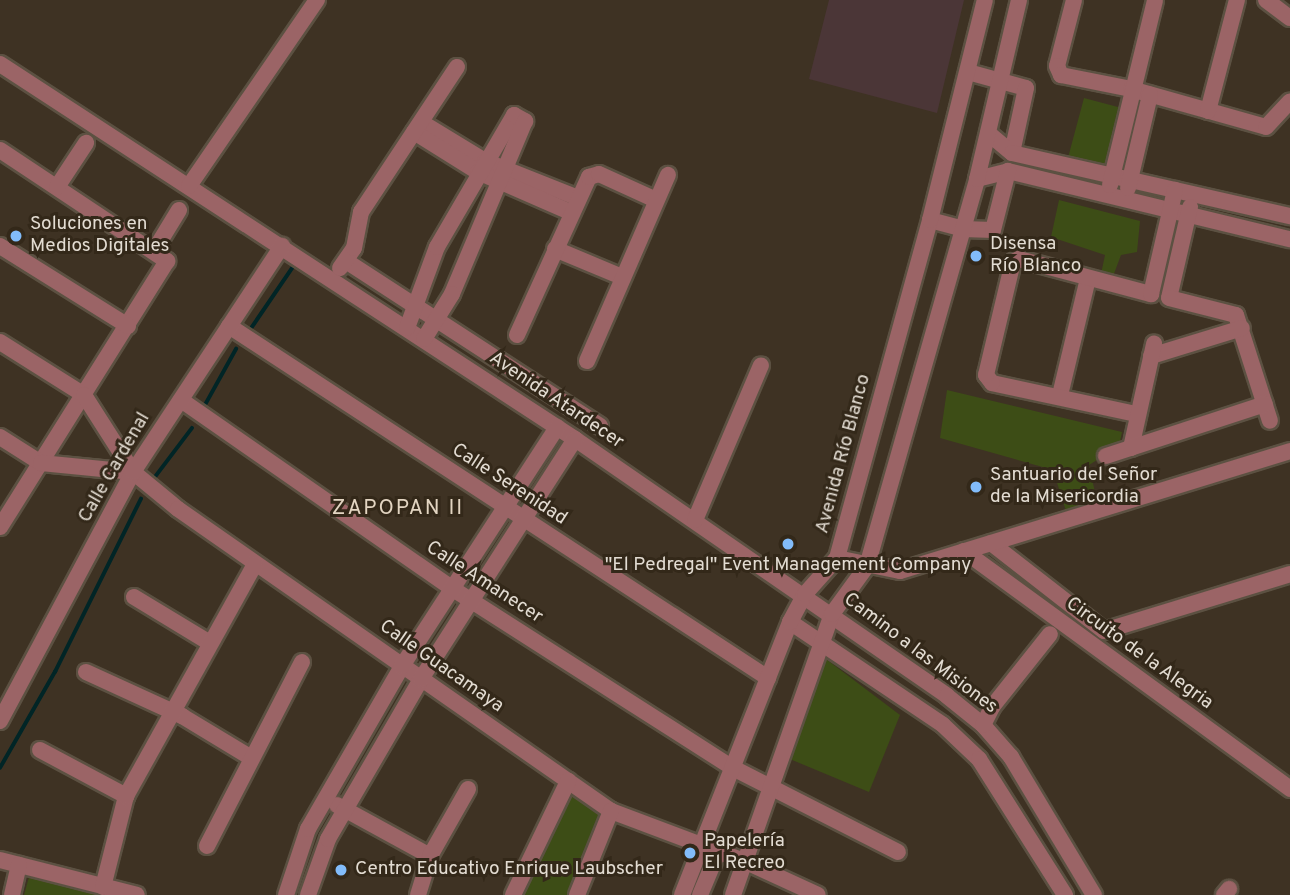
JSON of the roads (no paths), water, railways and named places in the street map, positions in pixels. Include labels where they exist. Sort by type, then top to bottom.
[{"type":"street","points":[[189,186],[317,0]]},
{"type":"street","name":"Avenida Río Blanco","points":[[682,895],[710,850],[733,768],[790,622],[805,594],[837,558],[930,219],[985,0]]},
{"type":"street","points":[[733,895],[832,614],[867,566],[977,178],[1019,0]]},
{"type":"street","points":[[1074,0],[1058,72],[1131,89],[1266,127],[1290,101]]},
{"type":"street","points":[[1107,196],[1131,89],[1155,0]]},
{"type":"street","points":[[1208,111],[1237,0]]},
{"type":"street","points":[[1266,0],[1290,18]]},
{"type":"street","name":"Avenida Atardecer","points":[[0,64],[424,339],[805,594]]},
{"type":"street","points":[[332,279],[354,248],[361,212],[457,67]]},
{"type":"street","points":[[968,72],[1026,89],[1012,153]]},
{"type":"street","points":[[1126,201],[1150,95]]},
{"type":"street","points":[[407,328],[436,247],[514,115],[525,121],[452,294],[424,339]]},
{"type":"street","points":[[418,127],[482,167],[573,205]]},
{"type":"street","points":[[988,133],[1012,153],[1290,216]]},
{"type":"street","points":[[57,187],[86,143]]},
{"type":"street","points":[[0,150],[167,261],[0,527]]},
{"type":"street","points":[[930,219],[962,229],[993,230],[1007,171]]},
{"type":"street","points":[[977,178],[1007,171],[1187,217],[1290,239]]},
{"type":"street","points":[[517,335],[582,184],[599,174],[656,200]]},
{"type":"street","points":[[587,361],[668,175]]},
{"type":"street","points":[[1136,414],[987,380],[992,350],[1016,259],[1151,294],[1175,190]]},
{"type":"street","points":[[1193,194],[1169,298],[1230,312],[1242,328],[1270,421]]},
{"type":"street","points":[[154,251],[179,210]]},
{"type":"street","points":[[1264,233],[1270,211]]},
{"type":"street","points":[[0,246],[128,326]]},
{"type":"street","name":"Calle Cardenal","points":[[0,721],[134,472],[282,246]]},
{"type":"street","points":[[555,248],[622,277]]},
{"type":"street","points":[[346,261],[600,426]]},
{"type":"street","points":[[1060,395],[1088,278]]},
{"type":"street","name":"Calle Serenidad","points":[[229,326],[768,678]]},
{"type":"street","points":[[1131,448],[1136,414],[1153,350],[1242,328]]},
{"type":"street","points":[[0,342],[83,396]]},
{"type":"street","points":[[695,520],[761,365]]},
{"type":"street","name":"Calle Guacamaya","points":[[83,396],[134,472],[255,564],[611,811],[744,861],[818,895]]},
{"type":"street","name":"Calle Amanecer","points":[[181,400],[453,589],[733,768],[771,791],[898,852]]},
{"type":"street","points":[[1106,456],[1265,404]]},
{"type":"street","points":[[286,895],[300,849],[326,798],[402,666],[557,427]]},
{"type":"street","points":[[0,437],[41,463],[134,472]]},
{"type":"street","points":[[308,895],[320,857],[344,809],[421,678],[575,439]]},
{"type":"street","points":[[837,558],[900,571],[1290,451]]},
{"type":"street","name":"Circuito de la Alegria","points":[[991,543],[1104,631],[1290,575]]},
{"type":"street","name":"Circuito de la Alegria","points":[[964,551],[1290,789]]},
{"type":"street","points":[[103,887],[126,796],[255,564]]},
{"type":"street","name":"Camino a las Misiones","points":[[805,594],[983,725],[1020,770],[1094,895]]},
{"type":"street","points":[[134,597],[210,643]]},
{"type":"street","points":[[790,622],[943,725],[979,759],[1065,895]]},
{"type":"street","points":[[1093,646],[1104,631]]},
{"type":"street","points":[[983,725],[992,707],[1050,634]]},
{"type":"street","points":[[207,846],[250,757],[302,662]]},
{"type":"street","points":[[86,672],[172,713],[250,757]]},
{"type":"street","points":[[40,750],[126,796]]},
{"type":"street","points":[[513,895],[568,781]]},
{"type":"street","points":[[418,895],[430,856],[468,789]]},
{"type":"street","points":[[326,798],[430,856]]},
{"type":"street","points":[[577,895],[611,811]]},
{"type":"street","points":[[700,895],[710,850]]},
{"type":"street","points":[[0,860],[137,895]]},
{"type":"street","points":[[12,895],[19,865]]},
{"type":"waterway","points":[[252,327],[295,264]]},
{"type":"waterway","points":[[205,405],[236,349]]},
{"type":"waterway","points":[[155,477],[192,428]]},
{"type":"waterway","points":[[0,768],[55,672],[141,499]]},
{"type":"place","name":"Soluciones en Medios Digitales","points":[[16,236]]},
{"type":"place","name":"Disensa Río Blanco","points":[[976,256]]},
{"type":"place","name":"Santuario del Señor de la Misericordia","points":[[976,487]]},
{"type":"place","name":"\"El Pedregal\" Event Management Company","points":[[788,544]]},
{"type":"place","name":"Papelería El Recreo","points":[[690,853]]},
{"type":"place","name":"Centro Educativo Enrique Laubscher","points":[[341,870]]},
{"type":"district","name":"ZAPOPAN II","points":[[398,509]]}]
